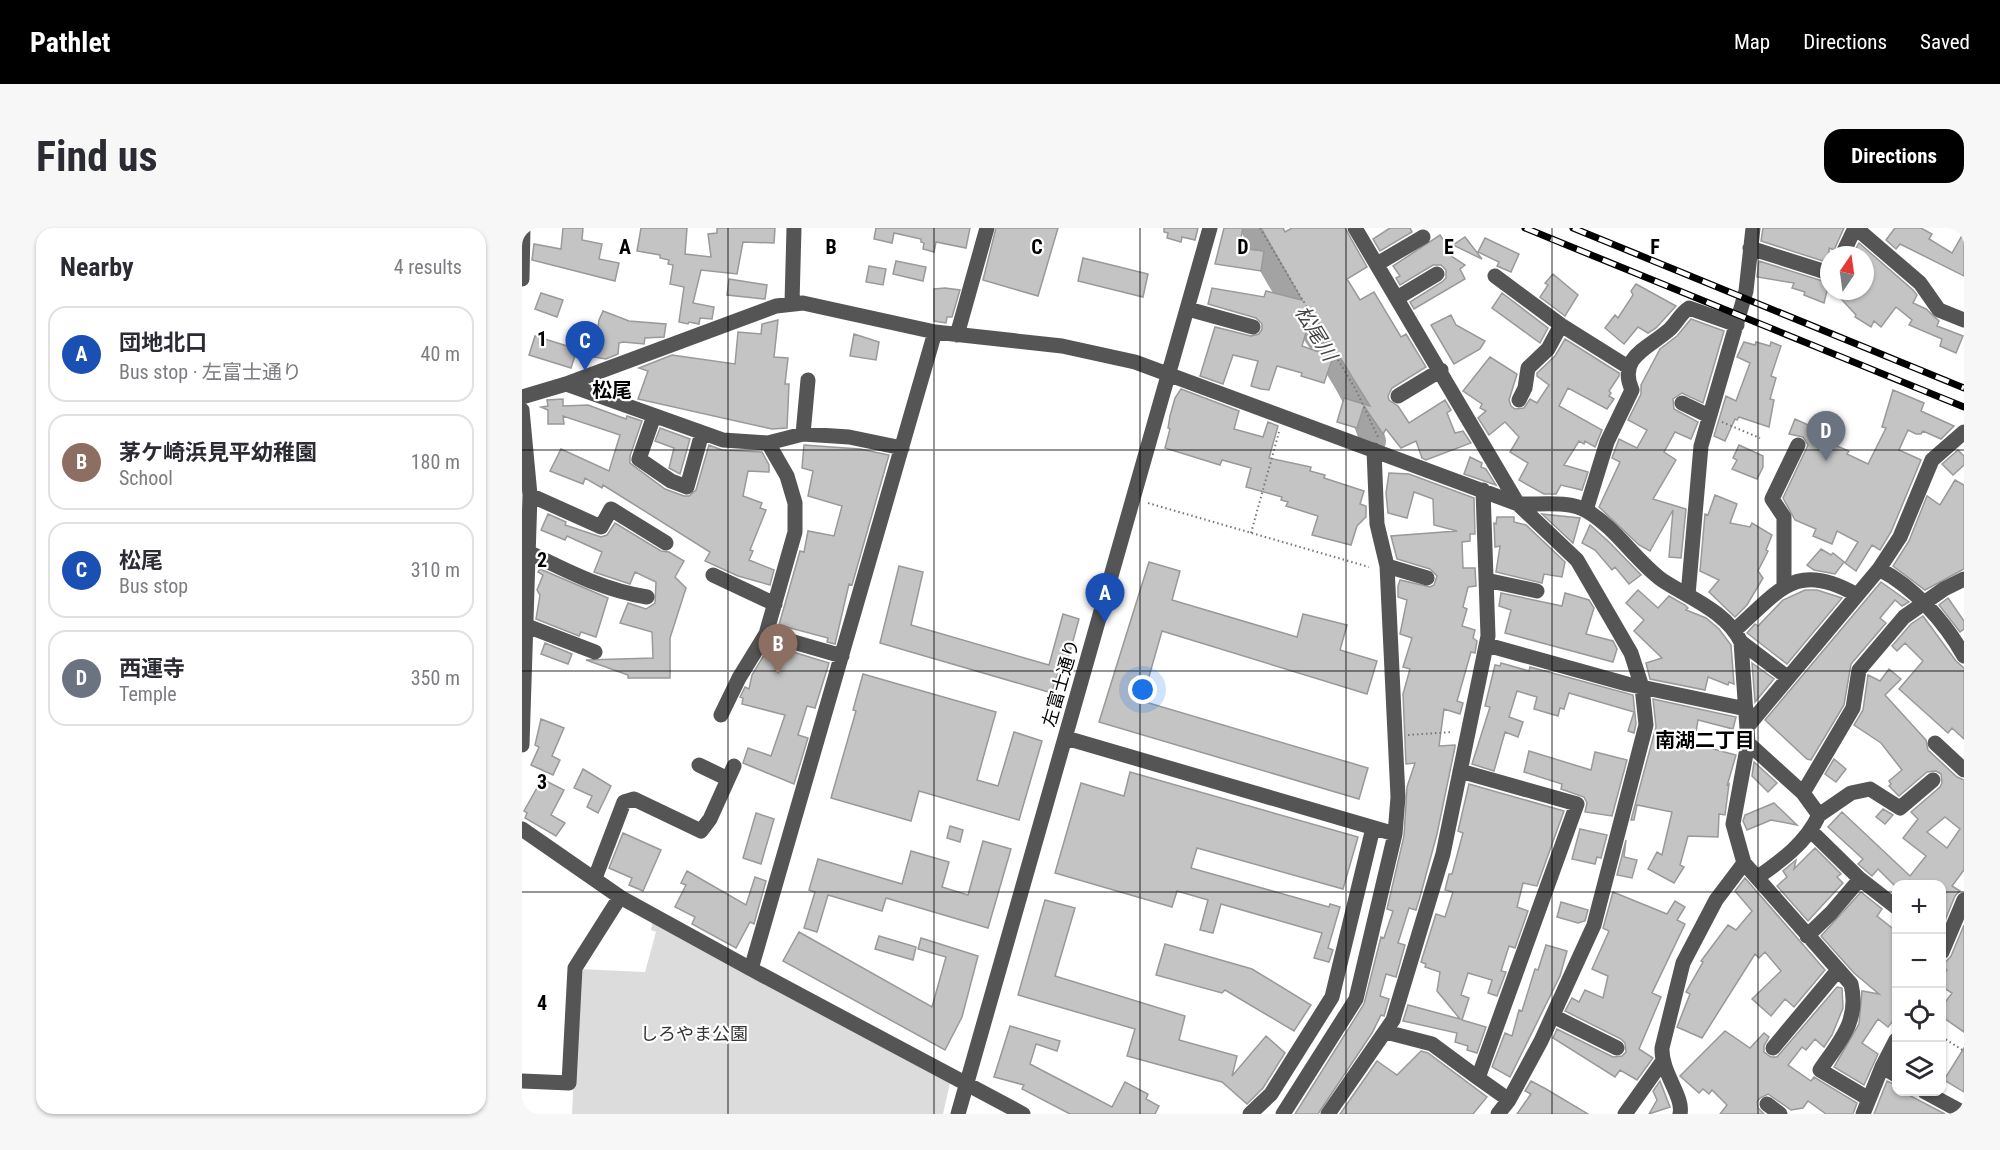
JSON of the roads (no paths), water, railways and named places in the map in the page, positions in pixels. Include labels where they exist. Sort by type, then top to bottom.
[{"type":"street","points":[[522,279],[523,228]]},
{"type":"street","points":[[792,303],[794,228]]},
{"type":"street","points":[[957,335],[987,228]]},
{"type":"street","name":"左富士通り","points":[[958,1114],[1210,228]]},
{"type":"street","points":[[1354,228],[1518,504],[1577,560],[1631,653],[1642,687],[1646,725],[1594,925],[1553,1016],[1509,1100],[1498,1114]]},
{"type":"street","points":[[1689,594],[1701,446],[1746,291],[1753,228]]},
{"type":"street","points":[[1846,246],[1855,228],[1920,283],[1939,310],[1964,320]]},
{"type":"street","points":[[1377,264],[1423,237]]},
{"type":"street","points":[[1750,248],[1820,270]]},
{"type":"street","points":[[1397,298],[1437,274]]},
{"type":"street","points":[[1495,276],[1561,325],[1628,367]]},
{"type":"street","points":[[522,397],[566,384],[776,306],[792,303],[935,332],[1062,346],[1118,358],[1170,373],[1518,504],[1569,506],[1586,510],[1614,532],[1661,579],[1689,594],[1787,676]]},
{"type":"street","points":[[1586,510],[1607,442],[1632,390],[1627,378],[1628,367],[1635,357],[1671,328],[1689,308],[1737,325]]},
{"type":"street","points":[[1188,309],[1253,327]]},
{"type":"street","points":[[1519,400],[1525,388],[1528,368],[1548,349],[1561,325]]},
{"type":"street","points":[[751,969],[935,332]]},
{"type":"street","points":[[1398,396],[1440,370]]},
{"type":"street","points":[[803,434],[808,380]]},
{"type":"street","points":[[566,384],[723,440],[768,443],[803,434],[849,437],[902,448]]},
{"type":"street","points":[[1682,403],[1709,416]]},
{"type":"street","points":[[522,410],[530,495],[526,544],[527,626],[522,745]]},
{"type":"street","points":[[654,416],[639,459],[671,481],[687,487],[702,433]]},
{"type":"street","points":[[1748,726],[1787,676],[1879,569],[1900,537],[1932,460],[1964,432]]},
{"type":"street","points":[[721,715],[738,678],[766,634],[791,555],[795,532],[795,503],[787,476],[768,443]]},
{"type":"street","points":[[1784,587],[1784,517],[1772,499],[1798,445]]},
{"type":"street","points":[[1283,1114],[1356,999],[1395,834],[1398,797],[1396,736],[1388,567],[1377,524],[1377,452]]},
{"type":"street","points":[[1328,1114],[1393,1020],[1430,900],[1487,645],[1483,490]]},
{"type":"street","points":[[530,495],[601,527],[611,509],[666,543]]},
{"type":"street","points":[[526,544],[591,583],[621,593],[647,597]]},
{"type":"street","points":[[1388,567],[1427,578]]},
{"type":"street","points":[[1879,569],[1891,575],[1924,603],[1954,639],[1964,656]]},
{"type":"street","points":[[713,575],[775,604]]},
{"type":"street","points":[[1857,595],[1837,583],[1821,578],[1804,578],[1784,587],[1738,636],[1748,743],[1733,825],[1744,863],[1851,984],[1856,1002],[1848,1029],[1820,1071],[1869,1099]]},
{"type":"street","points":[[1486,579],[1537,591]]},
{"type":"street","points":[[1803,793],[1853,708],[1860,670],[1904,617],[1964,579]]},
{"type":"street","points":[[527,626],[595,652]]},
{"type":"street","points":[[766,634],[842,656]]},
{"type":"street","points":[[1487,645],[1642,687],[1746,709]]},
{"type":"street","points":[[1065,738],[1395,834]]},
{"type":"street","points":[[1748,743],[1803,793],[1819,815]]},
{"type":"street","points":[[1935,743],[1964,770]]},
{"type":"street","points":[[595,878],[624,802],[634,799],[701,831],[731,772],[699,765]]},
{"type":"street","points":[[1460,771],[1577,804],[1478,1078]]},
{"type":"street","points":[[1758,877],[1779,862],[1811,831],[1819,815],[1851,794],[1870,789],[1900,808],[1933,780]]},
{"type":"street","points":[[1250,1114],[1271,1094],[1332,997],[1373,828]]},
{"type":"street","points":[[522,829],[620,897],[1023,1114]]},
{"type":"street","points":[[1811,831],[1860,879],[1892,904]]},
{"type":"street","points":[[1683,1113],[1662,1062],[1662,1048],[1683,963],[1716,900],[1744,863]]},
{"type":"street","points":[[1807,936],[1832,913],[1860,879]]},
{"type":"street","points":[[522,1081],[569,1083],[575,968],[620,897]]},
{"type":"street","points":[[1949,939],[1964,900]]},
{"type":"street","points":[[1773,1048],[1838,970]]},
{"type":"street","points":[[1553,1016],[1617,1048]]},
{"type":"street","points":[[1386,1032],[1432,1044],[1509,1100]]},
{"type":"street","points":[[1863,1114],[1895,1042]]},
{"type":"street","points":[[1624,1114],[1662,1062]]},
{"type":"street","points":[[1882,1067],[1892,1073]]},
{"type":"street","points":[[1932,1096],[1964,1113]]},
{"type":"street","points":[[1767,1104],[1780,1114]]},
{"type":"waterway","name":"松尾川","points":[[1254,228],[1266,256],[1349,386],[1373,441]]},
{"type":"railway","points":[[1525,228],[1964,407]]},
{"type":"railway","points":[[1573,228],[1964,388]]},
{"type":"place","name":"松尾","points":[[585,371]]},
{"type":"place","name":"西運寺","points":[[1826,461]]},
{"type":"place","name":"団地北口","points":[[1105,623]]},
{"type":"place","name":"茅ケ崎浜見平幼稚園","points":[[778,674]]},
{"type":"district","name":"松尾","points":[[612,390]]},
{"type":"district","name":"南湖二丁目","points":[[1705,740]]},
{"type":"park label","name":"しろやま公園","points":[[694,1034]]}]
